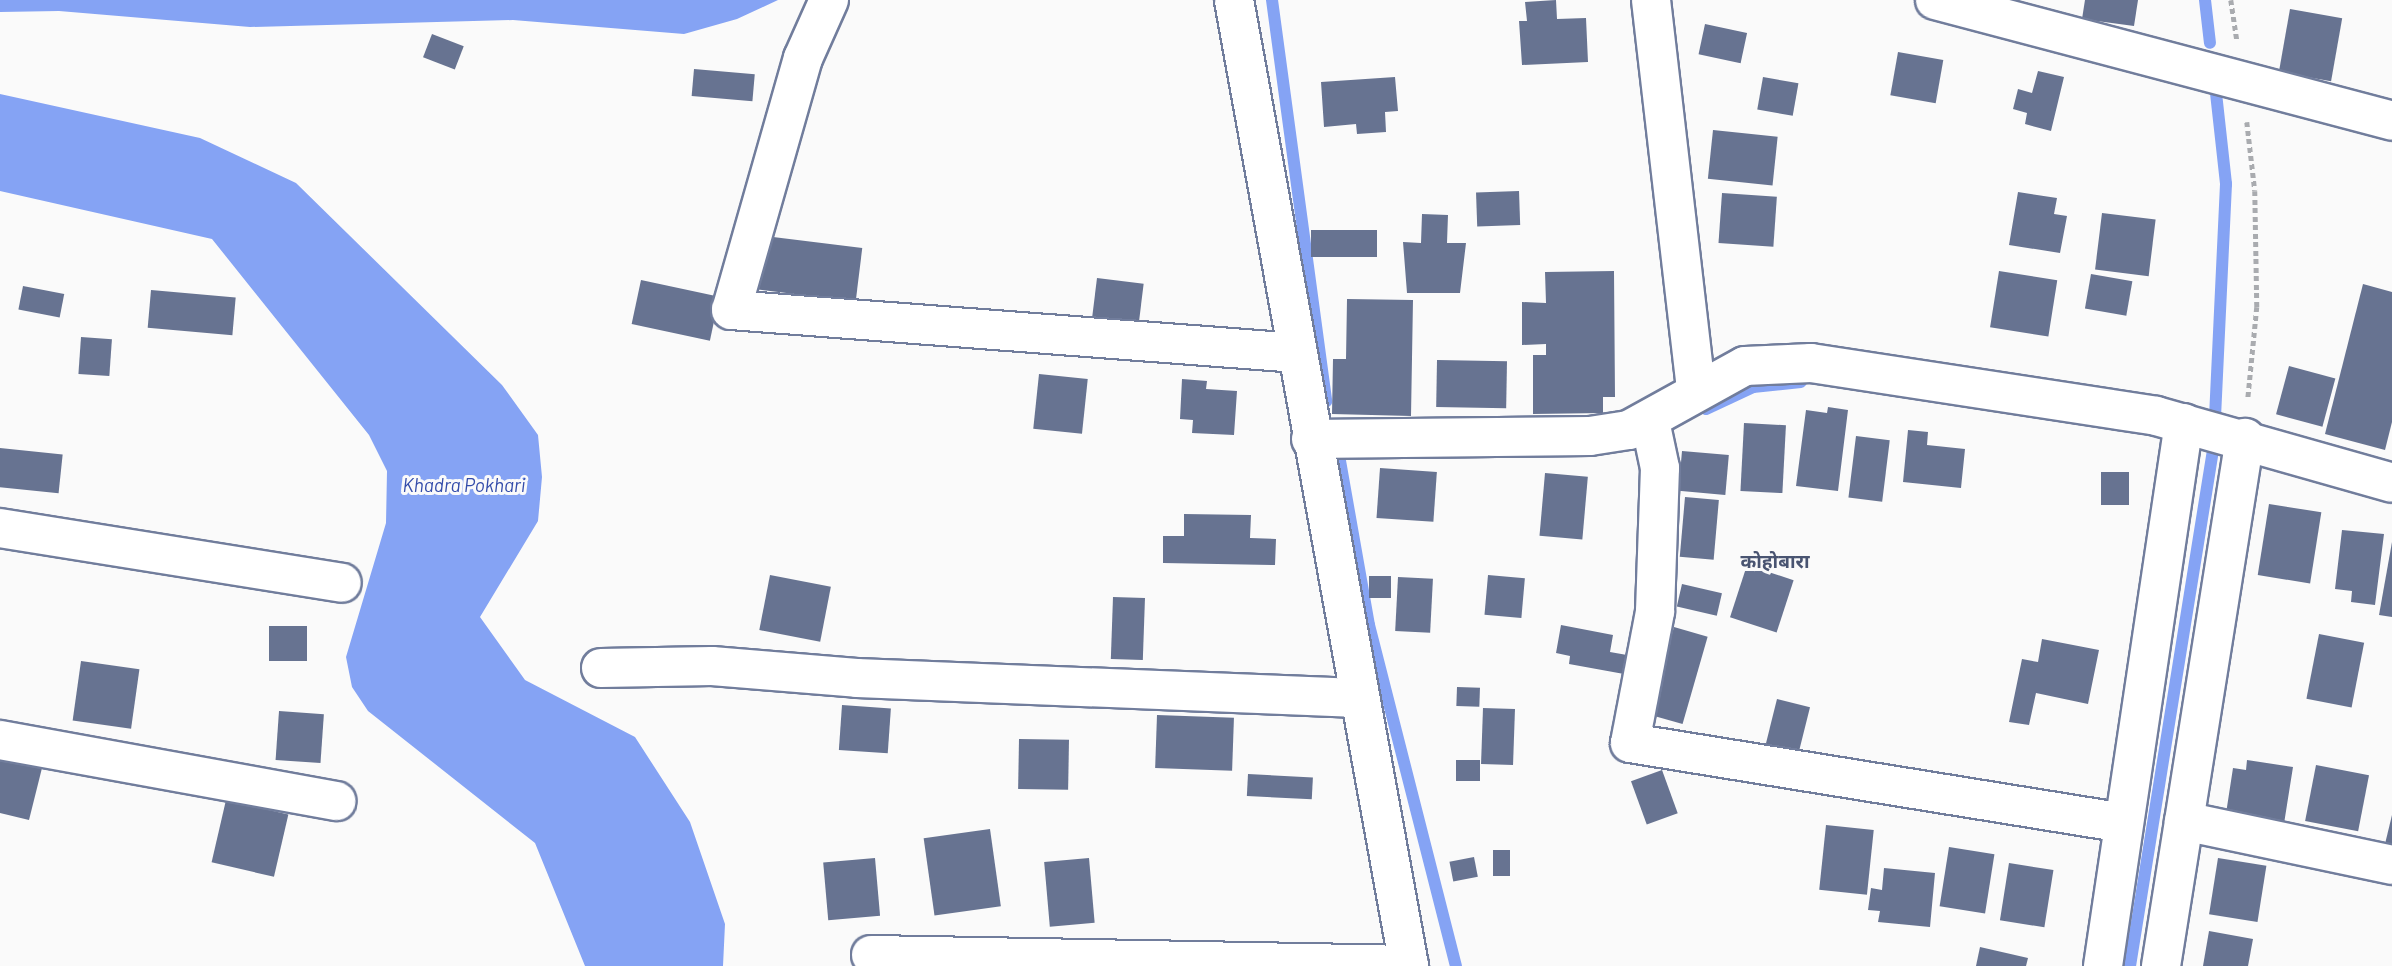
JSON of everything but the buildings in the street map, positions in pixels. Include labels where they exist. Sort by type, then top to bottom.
[{"type":"street","points":[[829,0],[803,58],[731,310],[1297,353]]},
{"type":"street","points":[[872,955],[1409,965],[1311,439],[1234,0]]},
{"type":"street","points":[[1651,0],[1696,390]]},
{"type":"street","points":[[1935,0],[2392,121]]},
{"type":"street","points":[[1311,439],[1590,436],[1629,430],[1650,421],[1696,390],[1745,366],[1811,363],[1901,374],[2184,423],[2245,438],[2392,483]]},
{"type":"street","points":[[1650,421],[1660,468],[1655,612],[1630,743],[2124,823]]},
{"type":"street","points":[[2103,966],[2184,423]]},
{"type":"street","points":[[2161,966],[2245,438]]},
{"type":"street","points":[[0,528],[342,583]]},
{"type":"street","points":[[601,668],[712,666],[871,679],[1358,698]]},
{"type":"street","points":[[0,740],[337,801]]},
{"type":"street","points":[[2184,821],[2392,865]]},
{"type":"path","points":[[2231,0],[2255,191],[2257,307],[2245,438]]},
{"type":"water","points":[[0,0],[778,0],[737,19],[684,34],[513,20],[250,27],[59,11],[0,12]]},
{"type":"water","name":"Khadra Pokhari","points":[[0,94],[200,138],[296,183],[502,385],[538,435],[542,477],[538,521],[480,617],[525,680],[635,737],[690,822],[725,924],[723,966],[585,966],[535,843],[368,711],[352,687],[346,657],[386,523],[387,471],[369,435],[212,239],[0,191]]},
{"type":"waterway","points":[[1272,0],[1326,401]]},
{"type":"waterway","points":[[2205,0],[2210,43]]},
{"type":"waterway","points":[[2215,84],[2226,184],[2215,420]]},
{"type":"waterway","points":[[1706,409],[1753,387],[1801,382]]},
{"type":"waterway","points":[[2130,966],[2213,450]]},
{"type":"waterway","points":[[1339,455],[1369,625],[1456,966]]},
{"type":"district","name":"कोहोबारा","points":[[1775,561]]}]
